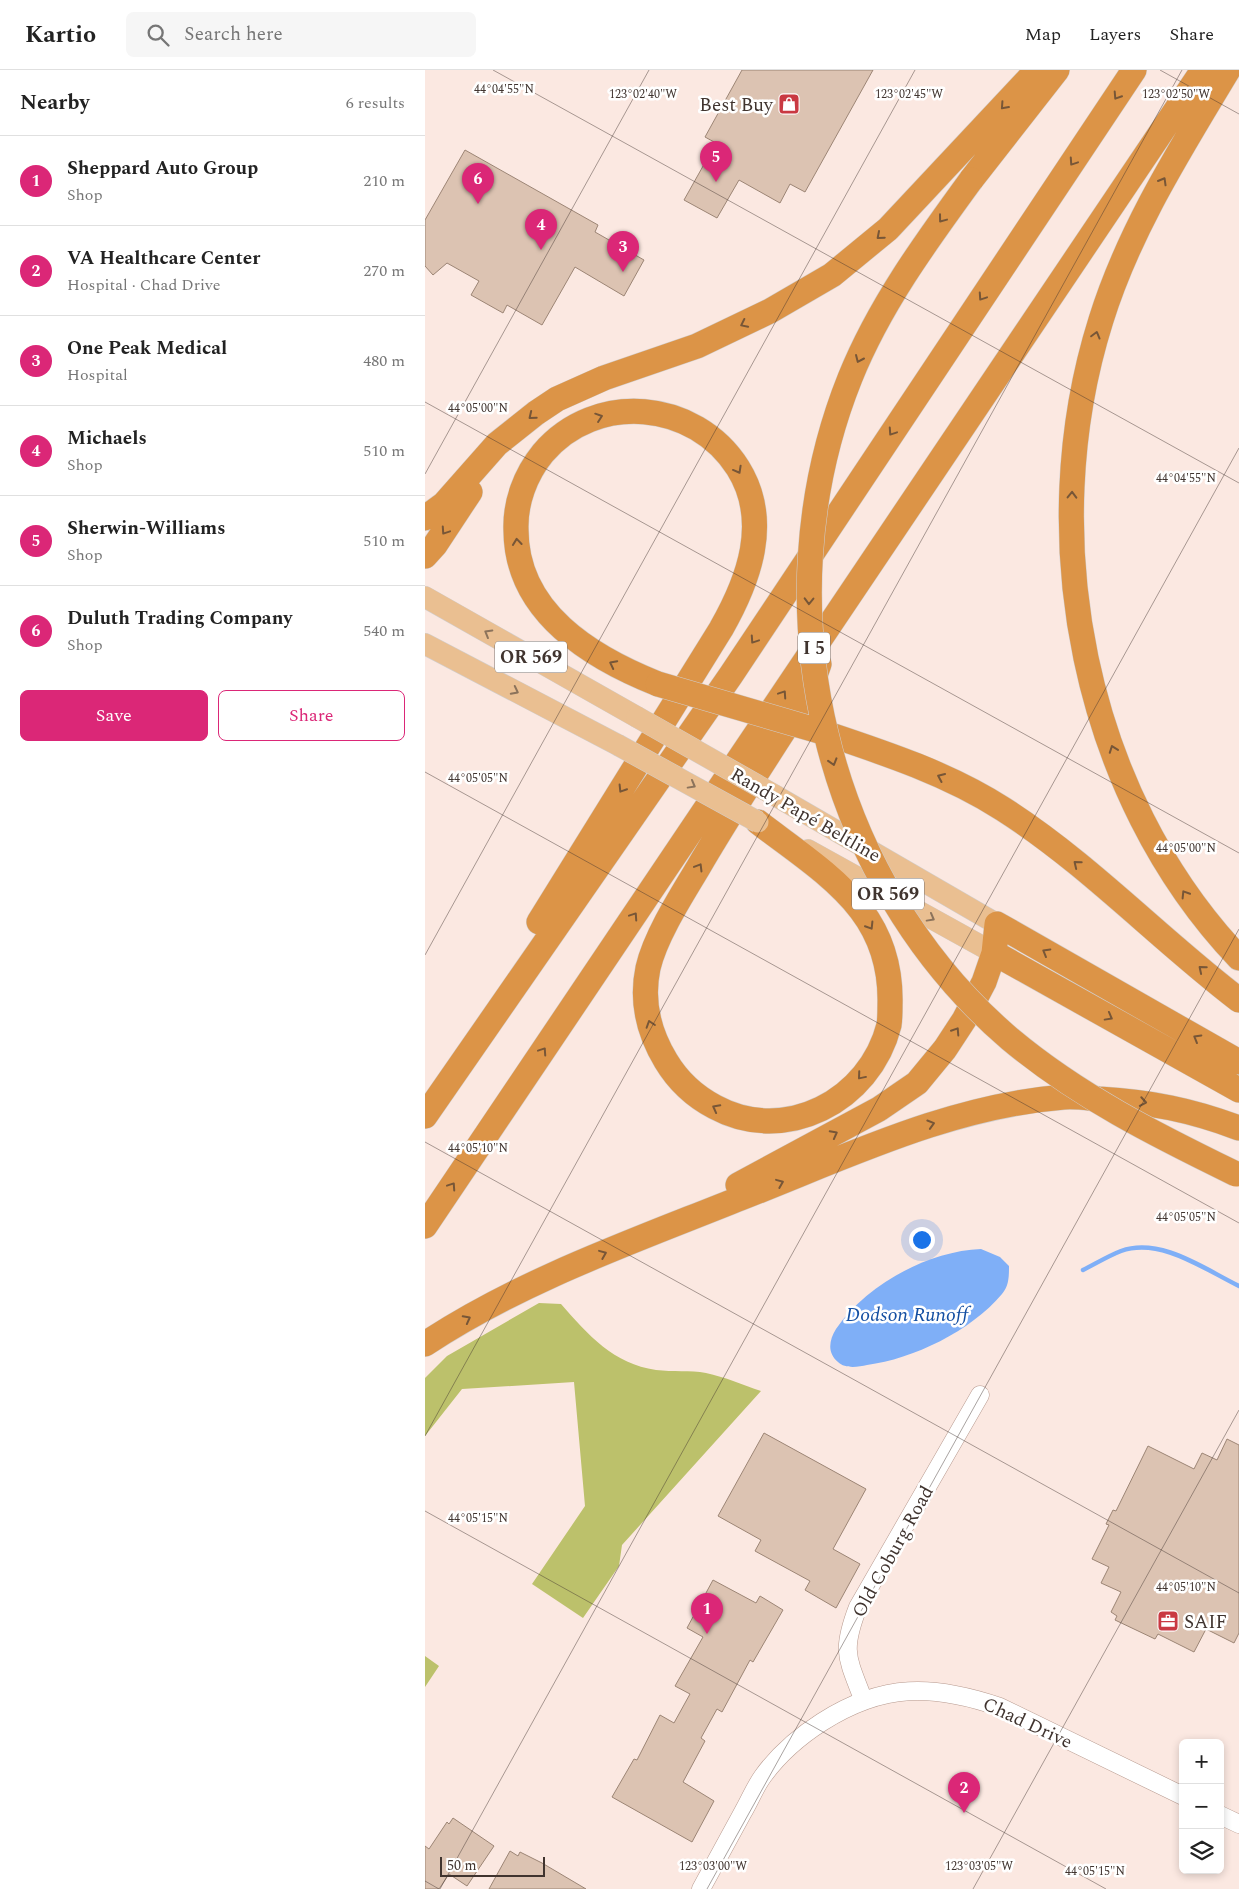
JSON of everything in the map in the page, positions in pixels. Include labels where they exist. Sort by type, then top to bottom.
[{"type":"highway","points":[[425,518],[444,504],[497,444],[557,399],[604,378],[697,346],[770,311],[832,275],[888,229],[1037,70]]},
{"type":"highway","points":[[1057,70],[971,180],[916,256],[880,315],[850,378],[826,452],[812,530],[809,610],[815,680],[831,754],[858,832],[894,901],[933,956],[968,998],[1008,1037],[1069,1084],[1151,1132],[1237,1175]]},
{"type":"highway","points":[[425,1116],[485,1026],[731,675],[1134,70]]},
{"type":"highway","name":"I 5","points":[[425,1226],[1203,70]]},
{"type":"highway","points":[[1228,70],[1139,224],[1124,257],[1100,321],[1076,431],[1072,476],[1071,544],[1073,572],[1087,660],[1104,725],[1118,764],[1159,852],[1191,904],[1239,958]]},
{"type":"highway","points":[[485,1026],[517,957],[725,623],[740,594],[751,563],[754,515],[749,495],[733,461],[706,434],[683,420],[650,411],[623,412],[586,422],[561,437],[544,452],[528,476],[521,494],[515,523],[516,544],[527,583],[551,619],[571,637],[606,661],[658,684],[819,731],[913,764],[966,788],[1002,808],[1075,862],[1239,1000]]},
{"type":"highway","points":[[425,556],[435,545],[512,433]]},
{"type":"highway","points":[[758,822],[827,877],[861,910],[880,942],[891,978],[889,1024],[873,1063],[845,1095],[825,1108],[803,1117],[766,1122],[747,1120],[727,1113],[688,1089],[670,1068],[657,1046],[647,1014],[649,968],[679,899],[809,692],[838,612]]},
{"type":"highway","points":[[637,1240],[879,1110],[917,1083],[945,1049],[964,1020],[984,982],[994,953],[997,924]]},
{"type":"highway","name":"Randy Papé Beltline","points":[[997,924],[1239,1062]]},
{"type":"highway","name":"Randy Papé Beltline","points":[[994,953],[1239,1090]]},
{"type":"highway","points":[[425,1344],[445,1330],[544,1278],[928,1124],[1007,1103],[1067,1097],[1135,1101],[1198,1113],[1239,1128]]},
{"type":"main road","name":"Randy Papé Beltline","points":[[425,597],[997,924]]},
{"type":"main road","name":"Randy Papé Beltline","points":[[425,644],[619,745],[994,953]]},
{"type":"street","name":"Old Coburg Road","points":[[863,1700],[846,1653],[849,1629],[858,1607],[980,1395]]},
{"type":"street","name":"Chad Drive","points":[[863,1700],[892,1692],[918,1691],[945,1692],[970,1697],[1000,1707],[1179,1794]]},
{"type":"street","points":[[701,1889],[763,1776],[802,1735],[863,1700]]},
{"type":"street","points":[[1224,1817],[1239,1824]]},
{"type":"green space","points":[[539,1303],[561,1304],[592,1337],[627,1362],[656,1370],[706,1373],[761,1391],[622,1545],[619,1566],[583,1618],[532,1584],[585,1506],[574,1382],[462,1389],[425,1436],[425,1378],[447,1356]]},
{"type":"green space","points":[[425,1656],[439,1666],[425,1687]]},
{"type":"water","name":"Dodson Runoff","points":[[981,1249],[1000,1257],[1009,1266],[1009,1277],[1002,1294],[974,1320],[958,1331],[922,1350],[885,1362],[852,1367],[844,1366],[834,1358],[830,1346],[836,1329],[864,1298],[881,1285],[900,1273],[940,1256]]},
{"type":"building","name":"Best Buy","points":[[742,70],[873,70],[805,192],[790,184],[780,203],[739,180],[717,218],[684,200],[716,143],[705,137]]},
{"type":"building","points":[[465,150],[598,225],[595,232],[644,260],[624,296],[575,267],[542,325],[507,305],[503,313],[471,295],[479,281],[447,263],[433,275],[425,266],[425,220]]},
{"type":"building","points":[[764,1433],[866,1489],[833,1549],[860,1564],[836,1608],[805,1590],[810,1581],[755,1551],[761,1540],[718,1516]]},
{"type":"building","points":[[1227,1439],[1239,1445],[1239,1633],[1234,1643],[1206,1629],[1194,1652],[1158,1634],[1155,1639],[1115,1620],[1117,1616],[1111,1612],[1121,1592],[1101,1583],[1109,1567],[1092,1559],[1109,1525],[1106,1524],[1113,1510],[1116,1511],[1148,1446],[1194,1469],[1202,1453],[1217,1460]]},
{"type":"building","points":[[713,1580],[756,1603],[760,1596],[783,1610],[753,1662],[750,1660],[722,1712],[717,1709],[701,1738],[705,1741],[683,1782],[714,1801],[692,1842],[612,1797],[634,1759],[637,1760],[660,1715],[674,1723],[690,1694],[675,1686],[703,1637],[687,1628]]},
{"type":"building","points":[[453,1818],[494,1846],[467,1886],[449,1874],[439,1889],[425,1889],[425,1846],[429,1849],[447,1822],[449,1824]]},
{"type":"building","points":[[510,1851],[518,1856],[520,1852],[542,1863],[586,1889],[489,1889]]},
{"type":"waterway","points":[[1083,1270],[1121,1251],[1151,1248],[1167,1251],[1182,1257],[1239,1286]]},
{"type":"place","name":"Best Buy","points":[[789,104]]},
{"type":"place","name":"Sherwin-Williams","points":[[716,182]]},
{"type":"place","name":"Duluth Trading Company","points":[[478,204]]},
{"type":"place","name":"Michaels","points":[[541,250]]},
{"type":"place","name":"One Peak Medical","points":[[623,272]]},
{"type":"place","name":"SAIF","points":[[1168,1621]]},
{"type":"place","name":"Sheppard Auto Group","points":[[707,1634]]},
{"type":"place","name":"VA Healthcare Center","points":[[964,1813]]}]
